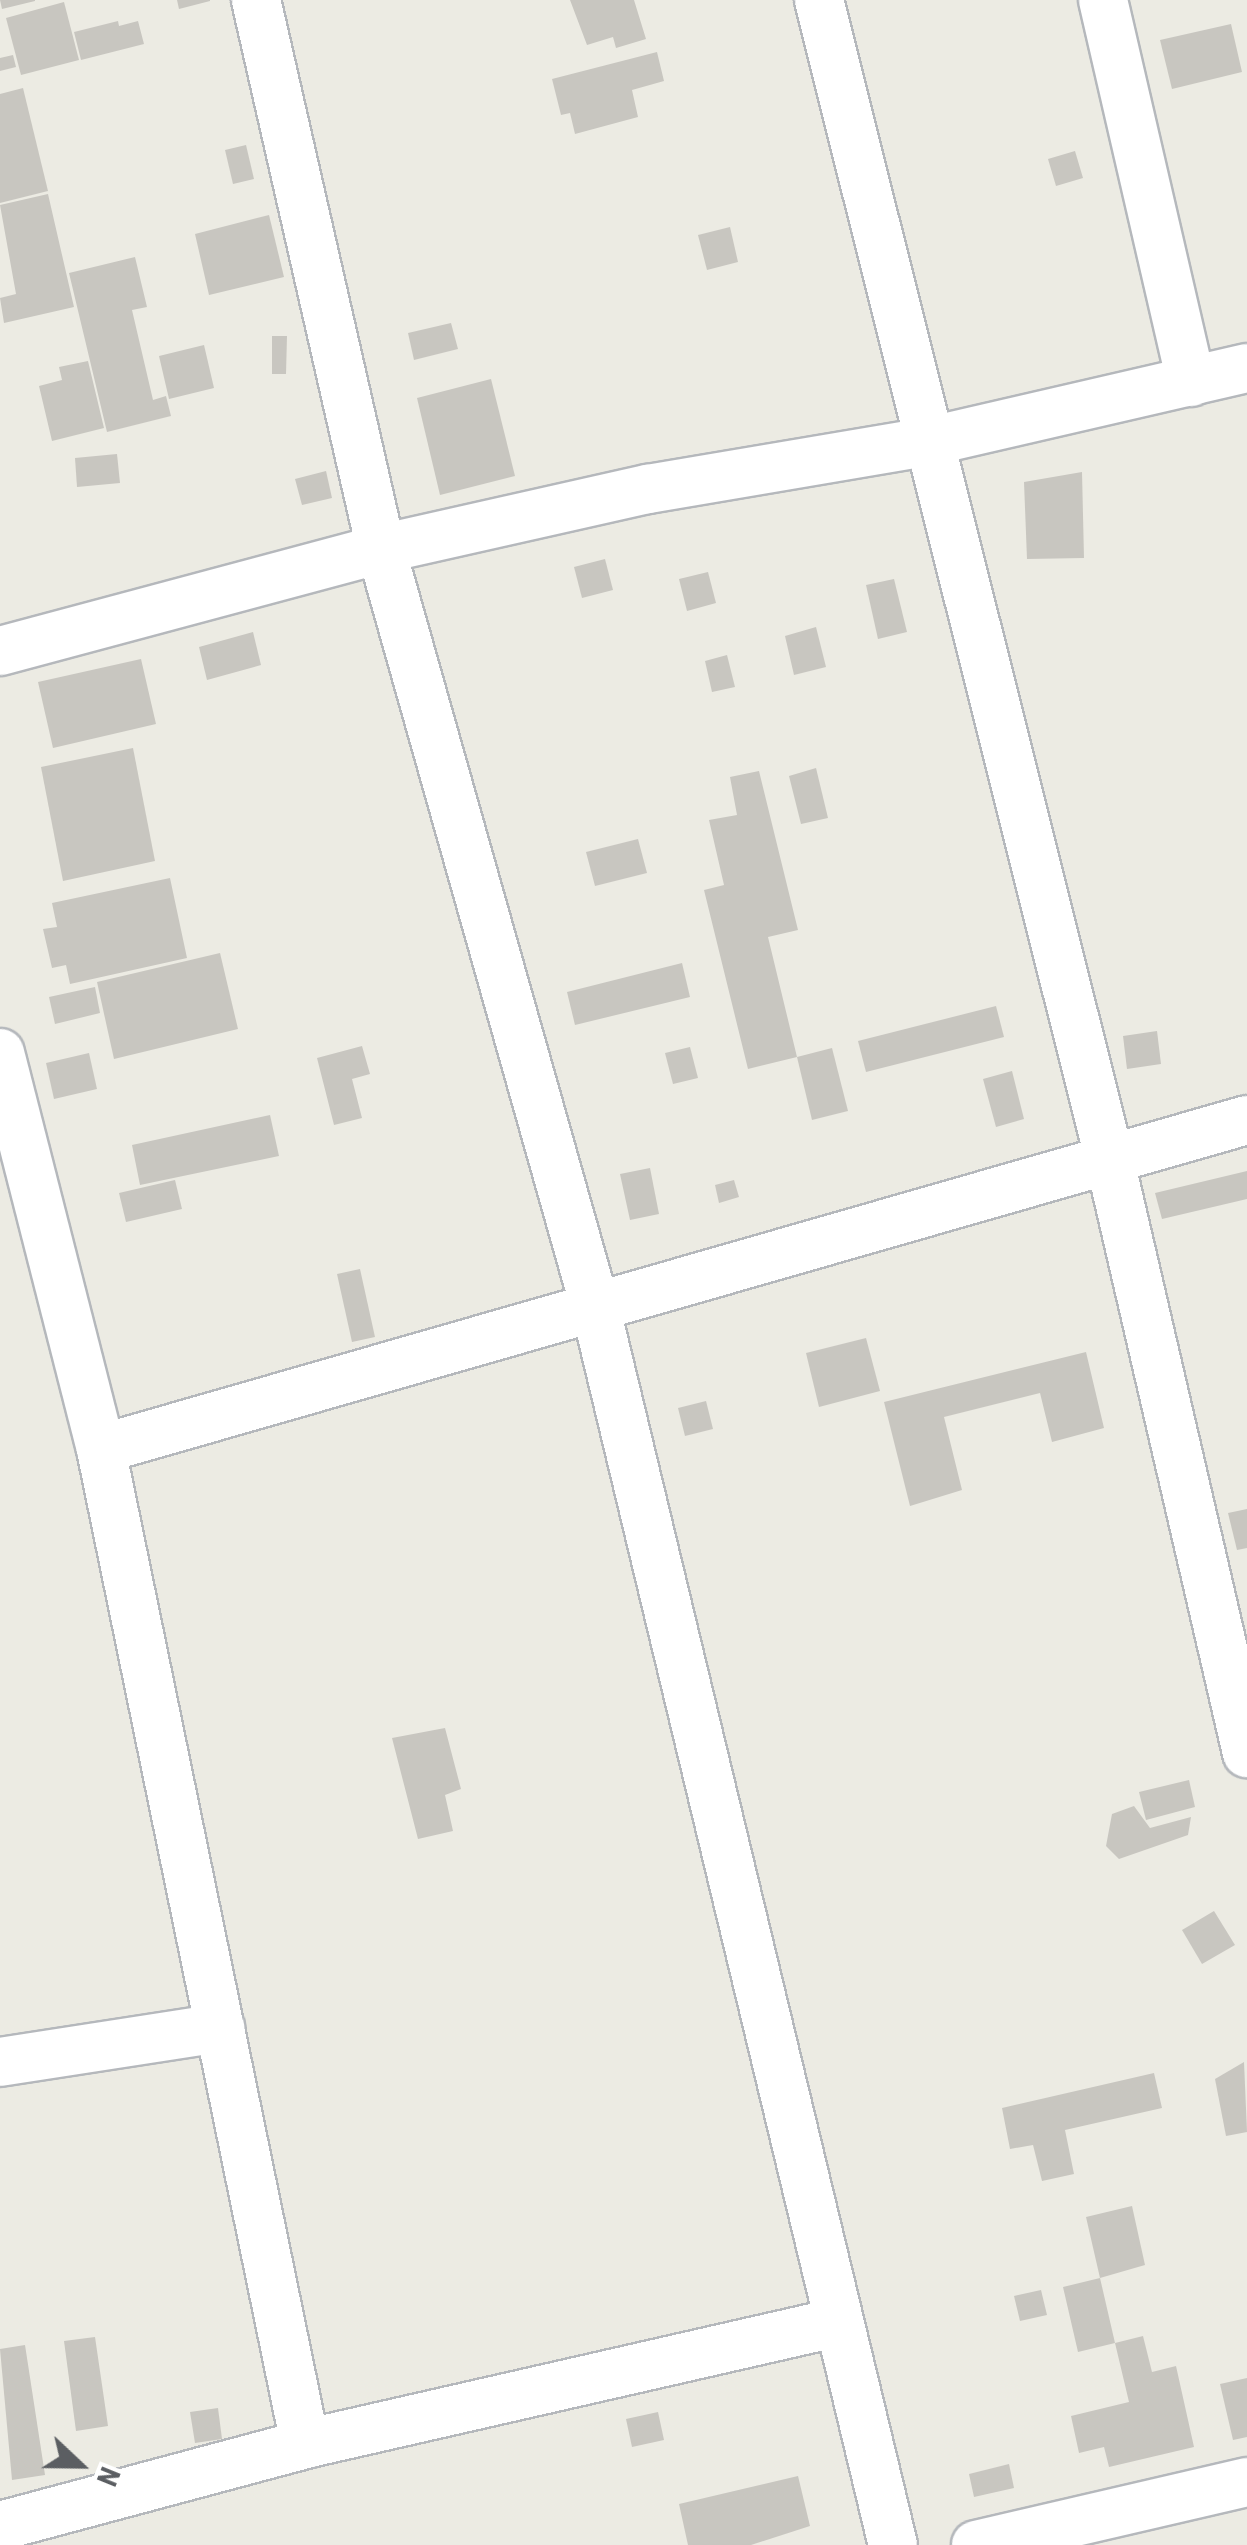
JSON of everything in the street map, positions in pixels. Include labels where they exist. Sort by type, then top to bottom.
[{"type":"street","points":[[256,0],[381,549],[596,1310],[894,2545]]},
{"type":"street","points":[[819,0],[1109,1156],[1247,1753]]},
{"type":"street","points":[[1103,0],[1192,382]]},
{"type":"street","points":[[0,651],[381,549],[648,489],[932,441],[1247,368]]},
{"type":"street","points":[[0,1052],[12,1167],[101,1449],[305,2444]]},
{"type":"street","points":[[101,1449],[596,1310],[1109,1156],[1247,1120]]},
{"type":"street","points":[[0,2062],[220,2028]]},
{"type":"street","points":[[0,2526],[305,2444],[839,2322]]},
{"type":"street","points":[[976,2545],[1247,2482]]},
{"type":"building","points":[[0,0],[35,0],[35,1],[2,9]]},
{"type":"building","points":[[177,0],[210,0],[210,1],[179,9]]},
{"type":"building","points":[[570,0],[634,0],[646,39],[616,48],[613,37],[587,45]]},
{"type":"building","points":[[64,2],[79,60],[21,75],[6,18]]},
{"type":"building","points":[[118,21],[119,26],[138,21],[144,44],[81,60],[74,32]]},
{"type":"building","points":[[1231,24],[1242,72],[1172,89],[1160,40]]},
{"type":"building","points":[[657,52],[664,81],[632,90],[638,117],[575,134],[570,113],[561,115],[552,79]]},
{"type":"building","points":[[13,55],[16,67],[0,71],[0,58]]},
{"type":"building","points":[[23,88],[48,191],[0,203],[0,94]]},
{"type":"building","points":[[246,145],[254,179],[233,184],[225,150]]},
{"type":"building","points":[[1075,151],[1083,178],[1056,186],[1048,159]]},
{"type":"building","points":[[48,194],[74,307],[4,323],[0,298],[16,294],[0,205]]},
{"type":"building","points":[[269,215],[284,277],[209,295],[195,234]]},
{"type":"building","points":[[730,227],[738,262],[707,270],[698,235]]},
{"type":"building","points":[[135,257],[147,307],[132,310],[153,400],[166,396],[171,416],[107,432],[69,273]]},
{"type":"building","points":[[451,323],[458,349],[414,360],[408,333]]},
{"type":"building","points":[[272,336],[287,336],[286,374],[272,374]]},
{"type":"building","points":[[204,345],[214,388],[169,399],[159,356]]},
{"type":"building","points":[[88,361],[104,428],[52,441],[39,386],[62,380],[59,367]]},
{"type":"building","points":[[491,379],[515,476],[440,495],[417,398]]},
{"type":"building","points":[[117,454],[120,483],[77,487],[75,458]]},
{"type":"building","points":[[326,471],[332,498],[302,505],[295,479]]},
{"type":"building","points":[[1082,472],[1084,558],[1027,559],[1024,482]]},
{"type":"building","points":[[605,559],[613,590],[582,598],[574,567]]},
{"type":"building","points":[[708,572],[716,603],[687,611],[679,579]]},
{"type":"building","points":[[894,579],[907,632],[878,639],[866,585]]},
{"type":"building","points":[[816,627],[826,667],[794,675],[785,636]]},
{"type":"building","points":[[253,632],[261,665],[207,680],[199,647]]},
{"type":"building","points":[[727,655],[735,687],[712,692],[705,661]]},
{"type":"building","points":[[141,659],[156,724],[53,748],[38,682]]},
{"type":"building","points":[[133,748],[155,861],[63,881],[41,767]]},
{"type":"building","points":[[816,768],[828,818],[801,824],[789,776]]},
{"type":"building","points":[[759,771],[798,930],[768,937],[797,1057],[748,1069],[704,890],[724,885],[709,820],[737,815],[730,777]]},
{"type":"building","points":[[638,839],[647,873],[595,886],[586,852]]},
{"type":"building","points":[[170,878],[187,958],[70,984],[66,965],[52,968],[43,929],[57,927],[52,903]]},
{"type":"building","points":[[220,953],[238,1029],[114,1059],[97,982]]},
{"type":"building","points":[[682,963],[690,997],[575,1025],[567,992]]},
{"type":"building","points":[[95,987],[100,1013],[55,1024],[49,997]]},
{"type":"building","points":[[996,1006],[1004,1037],[866,1072],[858,1041]]},
{"type":"building","points":[[1157,1031],[1161,1064],[1127,1069],[1123,1036]]},
{"type":"building","points":[[362,1046],[370,1074],[352,1079],[362,1118],[334,1125],[317,1058]]},
{"type":"building","points":[[690,1047],[698,1078],[673,1084],[665,1053]]},
{"type":"building","points":[[832,1048],[848,1111],[812,1120],[797,1057]]},
{"type":"building","points":[[89,1053],[97,1089],[54,1099],[46,1063]]},
{"type":"building","points":[[1012,1071],[1024,1119],[996,1127],[983,1079]]},
{"type":"building","points":[[270,1115],[279,1156],[140,1185],[132,1145]]},
{"type":"building","points":[[650,1168],[659,1214],[630,1220],[620,1174]]},
{"type":"building","points":[[1247,1171],[1247,1199],[1162,1219],[1155,1193]]},
{"type":"building","points":[[175,1180],[182,1209],[126,1222],[119,1193]]},
{"type":"building","points":[[734,1180],[739,1197],[719,1203],[715,1185]]},
{"type":"building","points":[[360,1269],[375,1337],[352,1342],[337,1274]]},
{"type":"building","points":[[866,1338],[880,1391],[819,1407],[806,1353]]},
{"type":"building","points":[[1086,1352],[1104,1428],[1052,1442],[1040,1393],[944,1417],[962,1490],[910,1506],[884,1402]]},
{"type":"building","points":[[706,1401],[713,1429],[685,1436],[678,1408]]},
{"type":"building","points":[[1247,1509],[1247,1548],[1237,1550],[1228,1513]]},
{"type":"building","points":[[445,1728],[461,1789],[445,1795],[453,1831],[418,1839],[392,1738]]},
{"type":"building","points":[[1189,1780],[1195,1807],[1146,1820],[1139,1792]]},
{"type":"building","points":[[1134,1806],[1150,1828],[1191,1817],[1188,1835],[1119,1859],[1106,1846],[1112,1814]]},
{"type":"building","points":[[1214,1911],[1235,1945],[1202,1964],[1182,1930]]},
{"type":"building","points":[[1244,2062],[1247,2132],[1226,2136],[1215,2079]]},
{"type":"building","points":[[1154,2073],[1162,2108],[1065,2130],[1074,2174],[1042,2181],[1033,2145],[1010,2149],[1002,2108]]},
{"type":"building","points":[[1132,2206],[1145,2265],[1100,2278],[1086,2217]]},
{"type":"building","points":[[1100,2278],[1115,2343],[1078,2352],[1063,2287]]},
{"type":"building","points":[[1041,2290],[1047,2315],[1020,2321],[1014,2296]]},
{"type":"building","points":[[1143,2336],[1152,2372],[1176,2366],[1194,2447],[1109,2467],[1104,2447],[1079,2453],[1071,2416],[1129,2402],[1115,2343]]},
{"type":"building","points":[[95,2337],[108,2426],[76,2431],[64,2341]]},
{"type":"building","points":[[25,2345],[45,2475],[12,2480],[0,2349]]},
{"type":"building","points":[[1247,2378],[1247,2437],[1233,2440],[1220,2384]]},
{"type":"building","points":[[218,2408],[222,2439],[195,2443],[190,2412]]},
{"type":"building","points":[[658,2412],[664,2440],[632,2447],[626,2419]]},
{"type":"building","points":[[1009,2464],[1014,2488],[974,2497],[969,2474]]},
{"type":"building","points":[[798,2476],[810,2526],[751,2545],[688,2545],[679,2504]]}]
